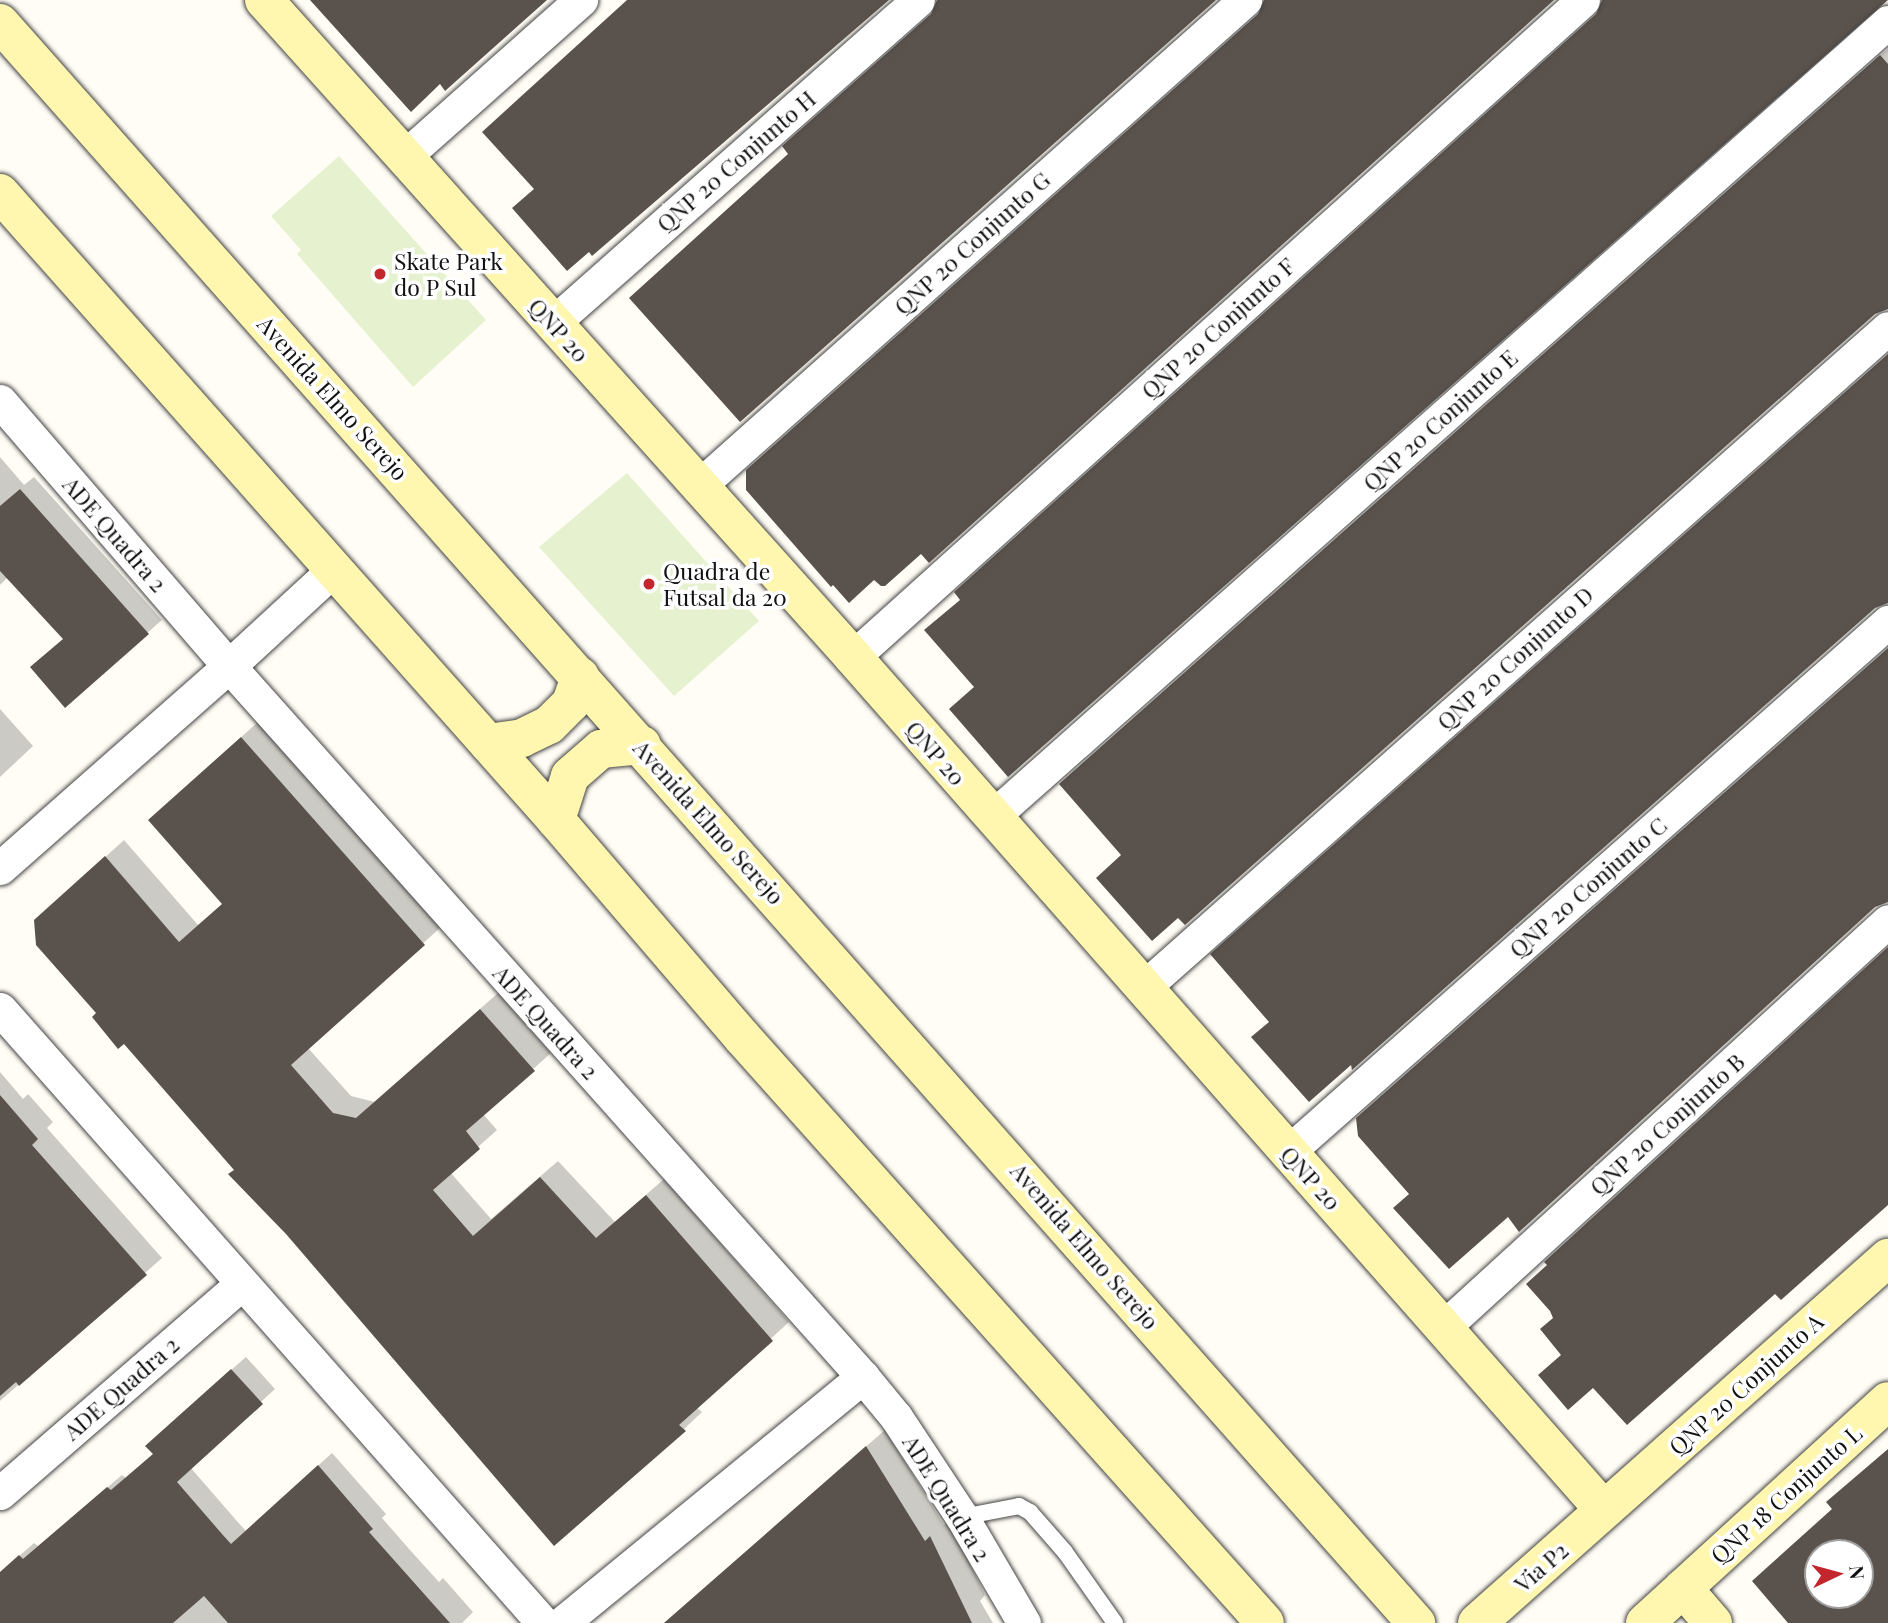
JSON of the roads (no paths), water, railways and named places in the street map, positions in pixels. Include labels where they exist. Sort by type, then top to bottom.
[{"type":"main road","name":"QNP 20","points":[[264,0],[853,657],[1288,1152],[1445,1326],[1604,1510]]},
{"type":"main road","name":"Avenida Elmo Serejo","points":[[0,23],[642,745],[1416,1623]]},
{"type":"main road","points":[[0,193],[556,820],[742,1037],[1265,1623]]},
{"type":"main road","points":[[488,743],[522,738],[549,725],[572,703],[580,677]]},
{"type":"main road","points":[[556,820],[570,776],[580,767],[601,749],[642,745]]},
{"type":"main road","name":"QNP 20 Conjunto A","points":[[1604,1510],[1888,1258]]},
{"type":"main road","name":"QNP 18 Conjunto L","points":[[1683,1588],[1888,1401]]},
{"type":"main road","name":"Via P2","points":[[1477,1623],[1604,1510]]},
{"type":"main road","points":[[1645,1623],[1683,1588],[1713,1623]]},
{"type":"street","points":[[404,157],[582,0]]},
{"type":"street","name":"QNP 20 Conjunto H","points":[[553,323],[918,0]]},
{"type":"street","name":"QNP 20 Conjunto G","points":[[700,485],[1245,0]]},
{"type":"street","name":"QNP 20 Conjunto F","points":[[853,657],[1583,0]]},
{"type":"street","name":"QNP 20 Conjunto E","points":[[992,817],[1888,22]]},
{"type":"street","name":"QNP 20 Conjunto D","points":[[1143,988],[1888,328]]},
{"type":"street","name":"ADE Quadra 2","points":[[0,401],[229,666],[863,1377],[896,1417],[962,1517],[1024,1623]]},
{"type":"street","points":[[0,868],[229,666],[334,569]]},
{"type":"street","name":"QNP 20 Conjunto C","points":[[1288,1152],[1888,622]]},
{"type":"street","name":"QNP 20 Conjunto B","points":[[1445,1326],[1888,922]]},
{"type":"street","points":[[0,1009],[543,1623]]},
{"type":"street","name":"ADE Quadra 2","points":[[0,1493],[241,1284]]},
{"type":"street","points":[[562,1623],[863,1377]]},
{"type":"lane","points":[[962,1517],[1019,1506],[1030,1512],[1065,1552],[1115,1623]]},
{"type":"place","name":"Skate Park do P Sul","points":[[380,274]]},
{"type":"place","name":"Quadra de Futsal da 20","points":[[649,584]]}]
